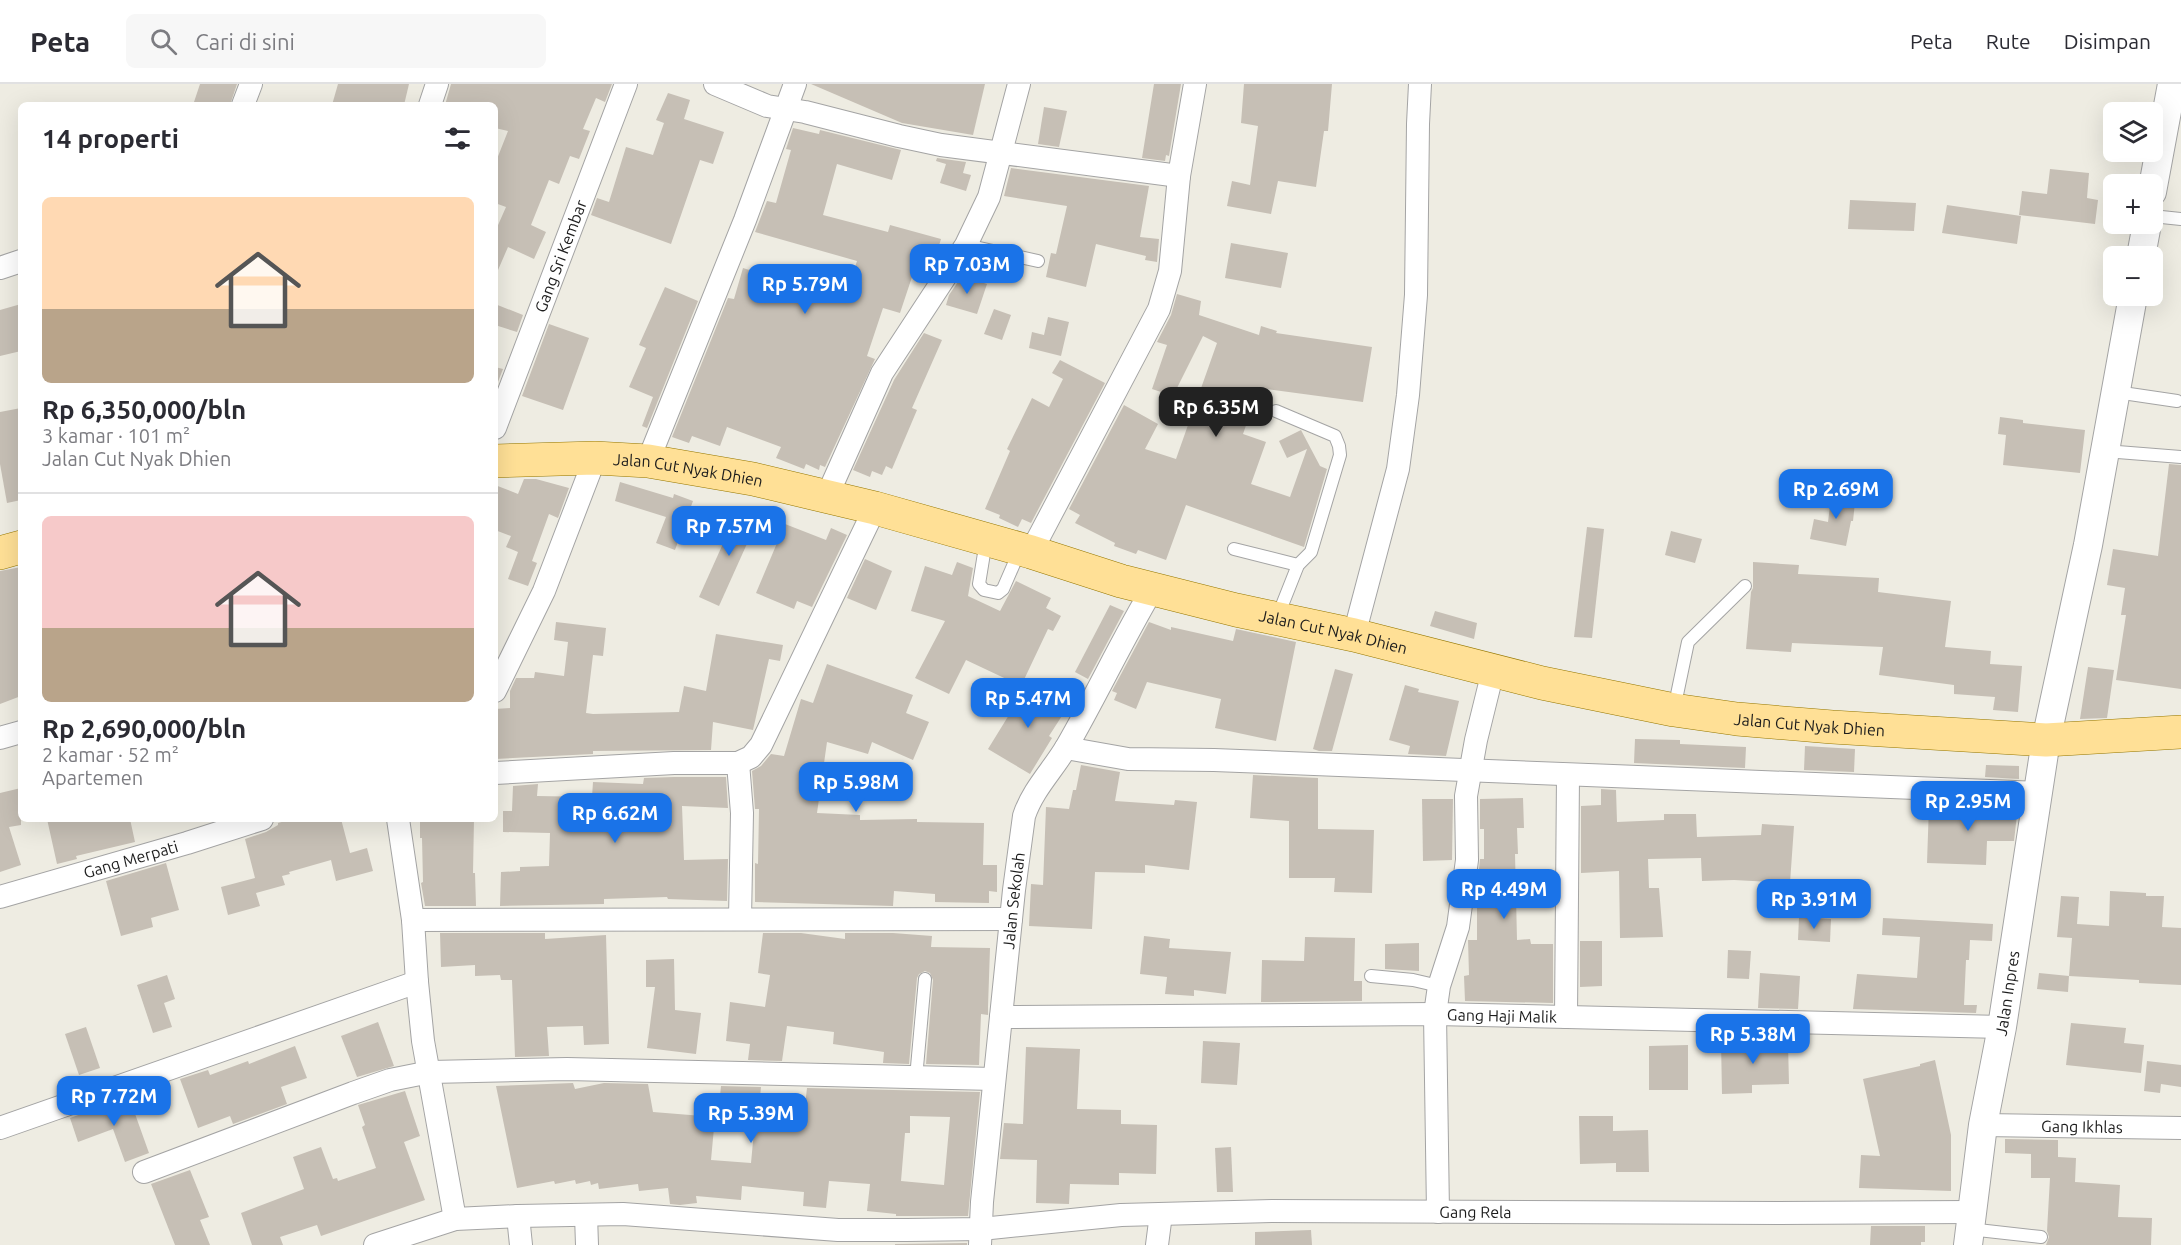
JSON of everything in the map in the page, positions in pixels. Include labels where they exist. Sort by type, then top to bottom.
[{"type":"main road","name":"Jalan Cut Nyak Dhien","points":[[498,461],[595,458],[648,461],[753,479],[875,508],[1025,550],[1121,580],[1236,610],[1354,635],[1597,695],[1674,710],[1737,719],[1832,727],[2046,740],[2181,732]]},
{"type":"main road","points":[[0,553],[18,548]]},
{"type":"street","points":[[244,102],[251,84]]},
{"type":"street","points":[[431,102],[437,84]]},
{"type":"street","name":"Gang Sri Kembar","points":[[498,420],[626,84]]},
{"type":"street","points":[[715,84],[762,104],[941,145],[1179,177]]},
{"type":"street","points":[[648,461],[745,220],[795,84]]},
{"type":"street","points":[[827,496],[882,373],[966,245],[989,197],[1019,84]]},
{"type":"street","points":[[1025,550],[1159,309],[1170,272],[1179,177],[1195,84]]},
{"type":"street","points":[[1354,635],[1398,469],[1405,418],[1416,295],[1420,84]]},
{"type":"street","points":[[2155,174],[2172,84]]},
{"type":"street","points":[[0,268],[18,262]]},
{"type":"street","name":"Jalan Inpres","points":[[1969,1229],[1983,1125],[2002,1027],[2046,740],[2088,545],[2131,306]]},
{"type":"street","points":[[498,685],[544,591],[595,458]]},
{"type":"street","points":[[498,773],[674,763],[738,764],[751,758],[761,746],[875,508]]},
{"type":"street","name":"Jalan Sekolah","points":[[980,1237],[994,1079],[1024,816],[1029,801],[1066,748],[1153,588]]},
{"type":"street","points":[[1438,1212],[1435,1014],[1439,986],[1458,927],[1467,860],[1466,796],[1469,771],[1493,670]]},
{"type":"street","points":[[0,738],[18,733]]},
{"type":"street","points":[[1066,748],[1128,759],[1214,760],[2039,793]]},
{"type":"street","points":[[738,764],[742,813],[740,920]]},
{"type":"street","points":[[1566,1017],[1568,775]]},
{"type":"street","name":"Gang Merpati","points":[[0,897],[253,822]]},
{"type":"street","points":[[398,822],[412,920],[423,1041],[454,1219]]},
{"type":"street","points":[[412,920],[1011,919]]},
{"type":"street","points":[[0,1128],[417,982]]},
{"type":"street","name":"Gang Haji Malik","points":[[1001,1017],[1435,1014],[2002,1027]]},
{"type":"street","points":[[144,1173],[390,1080],[430,1072],[567,1069],[994,1079]]},
{"type":"street","name":"Gang Ikhlas","points":[[1983,1125],[2181,1128]]},
{"type":"street","name":"Gang Rela","points":[[375,1245],[454,1219],[623,1214],[838,1230],[980,1237],[1121,1215],[1272,1211],[1777,1214],[1969,1229]]},
{"type":"street","points":[[1157,1245],[1161,1214]]},
{"type":"street","points":[[586,1215],[586,1245]]},
{"type":"street","points":[[518,1216],[520,1245]]},
{"type":"lane","points":[[2163,217],[2181,219]]},
{"type":"lane","points":[[966,245],[1038,261]]},
{"type":"lane","points":[[2116,392],[2177,401]]},
{"type":"lane","points":[[1276,411],[1335,436],[1340,455],[1311,552],[1298,565],[1277,619]]},
{"type":"lane","points":[[2105,451],[2181,457]]},
{"type":"lane","points":[[986,540],[979,584],[984,590],[991,592],[998,593],[1003,589],[1025,550]]},
{"type":"lane","points":[[1234,549],[1298,565]]},
{"type":"lane","points":[[1674,710],[1688,642],[1745,586]]},
{"type":"lane","points":[[1371,976],[1413,980],[1439,986]]},
{"type":"lane","points":[[916,1077],[925,979]]},
{"type":"lane","points":[[1969,1229],[2041,1237]]},
{"type":"building","points":[[200,84],[237,84],[231,102],[194,102]]},
{"type":"building","points":[[338,84],[409,84],[405,102],[333,102]]},
{"type":"building","points":[[451,84],[612,84],[605,102],[596,98],[583,129],[590,131],[579,159],[570,156],[559,184],[549,180],[531,225],[546,232],[534,259],[508,247],[498,270],[498,225],[506,207],[498,204],[498,156],[508,131],[498,129],[498,102],[446,102]]},
{"type":"building","points":[[811,84],[985,84],[973,135],[902,123]]},
{"type":"building","points":[[1154,84],[1181,84],[1169,156],[1166,155],[1165,161],[1142,158]]},
{"type":"building","points":[[1244,84],[1332,84],[1328,131],[1324,131],[1316,187],[1278,181],[1271,214],[1227,206],[1232,181],[1250,185],[1258,126],[1241,123]]},
{"type":"building","points":[[668,93],[690,100],[684,119],[724,132],[713,164],[700,160],[671,244],[591,215],[597,198],[609,202],[626,147],[653,155],[664,123],[656,120]]},
{"type":"building","points":[[1044,107],[1067,111],[1059,147],[1038,144]]},
{"type":"building","points":[[793,128],[819,134],[820,130],[901,150],[892,180],[837,164],[823,215],[888,232],[890,225],[941,239],[930,275],[928,278],[913,274],[900,313],[883,308],[867,356],[875,359],[825,467],[820,465],[819,470],[806,464],[804,469],[776,458],[781,447],[727,427],[720,446],[692,436],[689,443],[672,437],[728,298],[734,299],[743,268],[844,300],[857,261],[755,232],[767,201],[776,203],[791,150],[786,149]]},
{"type":"building","points":[[937,158],[966,162],[963,173],[971,175],[966,191],[940,183],[946,164],[936,161]]},
{"type":"building","points":[[1011,168],[1149,186],[1140,237],[1159,239],[1157,262],[1145,260],[1146,256],[1096,244],[1086,287],[1046,277],[1051,253],[1056,254],[1067,206],[1004,196]]},
{"type":"building","points":[[2050,169],[2089,173],[2087,198],[2098,200],[2095,224],[2019,215],[2022,191],[2047,194]]},
{"type":"building","points":[[1850,200],[1916,203],[1914,231],[1848,229]]},
{"type":"building","points":[[1947,205],[2021,216],[2017,244],[1942,233]]},
{"type":"building","points":[[1231,243],[1288,253],[1281,288],[1225,278]]},
{"type":"building","points":[[962,276],[987,284],[977,314],[946,305],[949,295]]},
{"type":"building","points":[[665,287],[698,301],[647,428],[642,426],[653,397],[629,387],[646,348],[639,345]]},
{"type":"building","points":[[1177,294],[1201,301],[1199,315],[1259,335],[1261,326],[1277,331],[1276,333],[1372,347],[1363,402],[1259,388],[1243,434],[1266,442],[1251,484],[1290,497],[1307,449],[1287,458],[1279,441],[1301,430],[1320,466],[1327,469],[1304,547],[1186,505],[1166,560],[1138,550],[1136,554],[1114,546],[1115,543],[1075,523],[1080,515],[1069,509],[1124,405],[1158,424],[1145,449],[1176,459],[1217,343],[1203,336],[1173,396],[1152,389],[1167,345],[1157,342],[1171,315]]},
{"type":"building","points":[[18,305],[18,352],[0,356],[0,310]]},
{"type":"building","points":[[498,305],[523,315],[517,332],[498,326]]},
{"type":"building","points":[[994,309],[1011,315],[1002,340],[984,334]]},
{"type":"building","points":[[1048,317],[1069,322],[1061,356],[1029,348],[1032,332],[1044,335]]},
{"type":"building","points":[[549,324],[589,338],[563,410],[522,396]]},
{"type":"building","points":[[924,333],[942,340],[912,408],[917,410],[892,469],[886,466],[882,475],[872,471],[870,477],[853,470],[894,380]]},
{"type":"building","points":[[1060,360],[1105,383],[1031,523],[1022,519],[1018,527],[999,518],[1000,515],[985,509],[1010,451],[1007,449],[1032,398],[1049,407],[1063,379],[1052,373]]},
{"type":"building","points":[[498,368],[503,369],[498,382]]},
{"type":"building","points":[[18,409],[18,501],[7,503],[0,464],[0,412]]},
{"type":"building","points":[[2000,417],[2023,420],[2023,423],[2085,430],[2080,473],[2003,465],[2006,435],[1998,434]]},
{"type":"building","points":[[2169,464],[2181,465],[2181,689],[2116,680],[2126,615],[2121,615],[2125,588],[2107,585],[2113,549],[2158,556]]},
{"type":"building","points":[[524,479],[536,479],[569,488],[558,518],[549,514],[532,561],[537,563],[528,586],[508,579],[518,552],[506,547],[511,536],[498,531],[498,486],[518,494]]},
{"type":"building","points":[[620,482],[673,498],[674,494],[693,501],[675,550],[656,543],[666,517],[615,501]]},
{"type":"building","points":[[1832,490],[1856,493],[1853,521],[1851,521],[1846,546],[1810,539],[1814,519],[1828,522]]},
{"type":"building","points":[[739,508],[759,517],[719,606],[699,597]]},
{"type":"building","points":[[785,524],[826,540],[831,528],[847,535],[812,607],[797,601],[794,609],[756,593]]},
{"type":"building","points":[[1587,527],[1604,529],[1592,638],[1574,637]]},
{"type":"building","points":[[1671,531],[1702,539],[1695,563],[1665,555]]},
{"type":"building","points":[[865,559],[892,571],[876,610],[847,598]]},
{"type":"building","points":[[957,562],[973,568],[968,596],[1000,611],[1016,581],[1051,598],[1046,608],[1061,616],[1053,631],[1048,629],[1021,686],[966,660],[949,694],[915,678],[945,621],[911,611],[925,566],[952,575]]},
{"type":"building","points":[[1753,562],[1799,565],[1798,574],[1879,578],[1878,592],[1951,601],[1945,647],[1991,651],[1990,664],[2022,666],[2018,712],[1993,710],[1995,697],[1954,694],[1954,685],[1879,675],[1883,647],[1792,643],[1791,652],[1746,649],[1753,588]]},
{"type":"building","points":[[18,568],[18,697],[0,704],[0,571]]},
{"type":"building","points":[[1110,605],[1124,611],[1088,679],[1075,672]]},
{"type":"building","points":[[1435,611],[1477,623],[1474,639],[1430,626]]},
{"type":"building","points":[[556,622],[606,628],[603,656],[593,655],[586,713],[593,714],[679,712],[684,686],[706,691],[716,634],[783,645],[780,661],[769,659],[753,730],[713,722],[711,750],[593,751],[593,754],[498,759],[498,709],[510,708],[510,691],[516,678],[534,678],[535,672],[564,676],[568,642],[554,640]]},
{"type":"building","points":[[1149,622],[1171,630],[1171,627],[1233,641],[1236,629],[1296,642],[1276,741],[1215,728],[1221,699],[1147,682],[1136,709],[1114,700],[1117,693],[1112,691]]},
{"type":"building","points":[[827,664],[913,695],[906,713],[929,722],[913,760],[872,742],[868,754],[827,742],[817,813],[860,815],[860,820],[917,819],[917,822],[984,823],[983,865],[997,865],[997,892],[989,891],[989,903],[935,902],[935,894],[894,891],[893,906],[755,902],[759,809],[755,809],[752,771],[761,766],[771,754],[784,756],[801,699],[813,703]]},
{"type":"building","points":[[2088,667],[2114,670],[2107,718],[2080,719]]},
{"type":"building","points":[[1335,669],[1353,674],[1332,751],[1319,751],[1313,749]]},
{"type":"building","points":[[1028,684],[1067,708],[1049,736],[1052,738],[1030,774],[988,749]]},
{"type":"building","points":[[1405,685],[1419,689],[1418,692],[1459,701],[1446,756],[1408,754],[1410,746],[1389,740]]},
{"type":"building","points":[[1635,739],[1680,740],[1680,744],[1746,747],[1745,768],[1634,763]]},
{"type":"building","points":[[1805,746],[1855,749],[1854,772],[1804,770]]},
{"type":"building","points":[[1081,765],[1120,772],[1115,801],[1174,805],[1175,800],[1197,802],[1189,870],[1145,865],[1145,873],[1095,872],[1092,929],[1029,926],[1031,884],[1043,885],[1046,807],[1069,809]]},
{"type":"building","points":[[1986,765],[2019,766],[2019,779],[1985,777]]},
{"type":"building","points":[[1253,775],[1318,778],[1318,829],[1374,830],[1372,893],[1334,892],[1335,878],[1289,878],[1289,821],[1250,818]]},
{"type":"building","points":[[726,777],[728,808],[682,806],[684,860],[728,859],[727,901],[668,899],[667,897],[604,899],[604,904],[500,906],[501,872],[520,871],[520,867],[549,866],[550,833],[503,832],[503,811],[512,811],[513,786],[538,784],[537,796],[592,797],[593,782],[643,784],[644,778]]},
{"type":"building","points":[[18,789],[18,822],[21,822],[21,825],[9,827],[21,865],[0,872],[0,793]]},
{"type":"building","points":[[1601,789],[1616,790],[1617,822],[1664,820],[1664,814],[1696,814],[1697,837],[1761,835],[1762,824],[1794,826],[1790,883],[1702,881],[1701,858],[1648,859],[1649,888],[1659,888],[1663,937],[1620,938],[1619,871],[1581,873],[1581,806],[1601,805]]},
{"type":"building","points":[[1523,798],[1524,828],[1517,828],[1518,854],[1515,854],[1517,940],[1530,939],[1531,944],[1553,944],[1553,1003],[1465,1001],[1464,976],[1469,975],[1468,940],[1477,940],[1477,889],[1480,859],[1484,859],[1484,829],[1480,829],[1480,799]]},
{"type":"building","points":[[1422,799],[1453,799],[1452,860],[1423,861]]},
{"type":"building","points":[[1984,804],[2018,806],[2014,841],[1987,841],[1986,865],[1927,863],[1929,805],[1984,807]]},
{"type":"building","points":[[48,822],[131,822],[135,842],[76,856],[77,859],[57,864]]},
{"type":"building","points":[[342,822],[350,853],[367,848],[373,871],[336,881],[331,860],[289,872],[290,874],[282,876],[285,885],[256,893],[260,906],[228,915],[221,887],[255,878],[245,839],[266,832],[278,823]]},
{"type":"building","points":[[420,822],[474,822],[473,873],[475,873],[476,906],[425,906],[421,883],[423,882],[422,838],[420,838]]},
{"type":"building","points":[[166,863],[179,910],[151,918],[153,927],[121,936],[106,881]]},
{"type":"building","points":[[2110,891],[2164,896],[2162,927],[2181,928],[2181,985],[2069,976],[2072,938],[2057,937],[2061,896],[2079,897],[2077,924],[2109,926]]},
{"type":"building","points":[[1799,917],[1831,919],[1830,942],[1798,940]]},
{"type":"building","points":[[1883,918],[1993,924],[1992,941],[1970,940],[1969,960],[1966,960],[1964,1005],[1977,1005],[1976,1013],[1853,1009],[1857,974],[1917,978],[1920,937],[1882,935]]},
{"type":"building","points":[[440,933],[545,933],[545,939],[606,935],[609,1044],[584,1045],[583,1026],[547,1027],[549,1056],[515,1057],[512,980],[501,980],[500,975],[475,976],[475,965],[441,967]]},
{"type":"building","points":[[763,933],[801,933],[845,939],[845,933],[893,933],[932,936],[931,947],[990,948],[988,1015],[981,1014],[979,1065],[926,1064],[933,980],[930,973],[925,971],[917,978],[909,1064],[883,1063],[884,1052],[833,1044],[834,1032],[787,1026],[782,1061],[748,1060],[750,1044],[726,1041],[730,1002],[765,1007],[770,975],[758,973]]},
{"type":"building","points":[[1144,936],[1170,939],[1169,948],[1231,952],[1226,994],[1194,990],[1194,996],[1165,994],[1167,977],[1140,974]]},
{"type":"building","points":[[1305,937],[1355,938],[1354,981],[1362,981],[1362,1001],[1261,1002],[1262,960],[1304,961]]},
{"type":"building","points":[[1580,941],[1602,941],[1602,986],[1580,987]]},
{"type":"building","points":[[1419,943],[1419,971],[1385,969],[1385,944]]},
{"type":"building","points":[[1728,950],[1751,951],[1749,979],[1727,978]]},
{"type":"building","points":[[674,959],[675,1010],[701,1013],[696,1054],[647,1048],[655,987],[646,987],[646,960]]},
{"type":"building","points":[[1760,973],[1800,976],[1798,1009],[1758,1008]]},
{"type":"building","points":[[2039,973],[2069,976],[2068,992],[2037,989]]},
{"type":"building","points":[[167,975],[175,999],[164,1003],[172,1027],[153,1033],[137,985]]},
{"type":"building","points":[[378,1022],[394,1066],[357,1077],[341,1036]]},
{"type":"building","points":[[2071,1023],[2126,1028],[2124,1043],[2144,1045],[2141,1073],[2066,1065]]},
{"type":"building","points":[[86,1027],[100,1068],[79,1075],[65,1034]]},
{"type":"building","points":[[1203,1041],[1240,1043],[1237,1085],[1201,1083]]},
{"type":"building","points":[[1721,1041],[1788,1043],[1789,1084],[1752,1085],[1752,1093],[1722,1094]]},
{"type":"building","points":[[1688,1045],[1688,1090],[1649,1090],[1649,1046]]},
{"type":"building","points":[[295,1046],[307,1078],[281,1087],[287,1104],[233,1124],[230,1116],[198,1128],[180,1079],[208,1070],[210,1075],[248,1061],[249,1064]]},
{"type":"building","points":[[1026,1047],[1080,1049],[1077,1109],[1121,1110],[1121,1124],[1157,1125],[1156,1174],[1119,1173],[1119,1185],[1070,1184],[1069,1204],[1036,1203],[1037,1160],[1000,1159],[1004,1123],[1023,1124]]},
{"type":"building","points":[[1935,1060],[1951,1135],[1951,1191],[1859,1188],[1861,1155],[1880,1156],[1863,1079],[1920,1066],[1920,1064]]},
{"type":"building","points":[[2147,1061],[2181,1065],[2181,1087],[2161,1084],[2160,1093],[2144,1091]]},
{"type":"building","points":[[573,1083],[575,1089],[604,1083],[648,1084],[653,1112],[715,1117],[711,1160],[751,1163],[755,1120],[718,1116],[721,1086],[761,1087],[760,1097],[769,1098],[767,1118],[799,1121],[800,1106],[805,1106],[807,1088],[980,1092],[968,1216],[896,1216],[896,1214],[867,1211],[870,1184],[829,1181],[826,1208],[803,1206],[804,1192],[742,1186],[741,1200],[696,1196],[697,1203],[680,1205],[670,1204],[668,1188],[639,1191],[638,1184],[599,1189],[598,1183],[591,1185],[590,1181],[576,1184],[575,1180],[555,1184],[554,1181],[517,1188],[496,1086]],"holes":[[[910,1116],[950,1117],[944,1185],[901,1181],[905,1133],[910,1133]]]},
{"type":"building","points":[[405,1091],[420,1136],[404,1142],[425,1200],[321,1236],[317,1225],[280,1237],[283,1245],[252,1245],[241,1213],[304,1189],[293,1157],[321,1147],[333,1179],[337,1178],[338,1181],[376,1168],[362,1127],[365,1125],[358,1105]]},
{"type":"building","points":[[129,1097],[149,1153],[125,1162],[113,1129],[78,1142],[70,1118]]},
{"type":"building","points":[[1579,1116],[1613,1116],[1613,1131],[1648,1130],[1649,1172],[1616,1172],[1616,1163],[1580,1164]]},
{"type":"building","points":[[2005,1139],[2058,1140],[2058,1157],[2076,1158],[2075,1182],[2120,1185],[2118,1217],[2152,1218],[2151,1245],[2046,1245],[2049,1237],[2047,1231],[2050,1178],[2031,1178],[2031,1154],[2005,1153]]},
{"type":"building","points":[[1231,1147],[1233,1192],[1217,1192],[1215,1148]]},
{"type":"building","points":[[190,1170],[209,1217],[200,1220],[210,1245],[175,1245],[151,1184]]},
{"type":"building","points":[[1871,1226],[1925,1226],[1925,1242],[1921,1242],[1921,1245],[1870,1245]]},
{"type":"building","points":[[1311,1230],[1312,1245],[1255,1245],[1255,1232]]},
{"type":"building","points":[[967,1243],[967,1245],[895,1245],[895,1244]]}]
